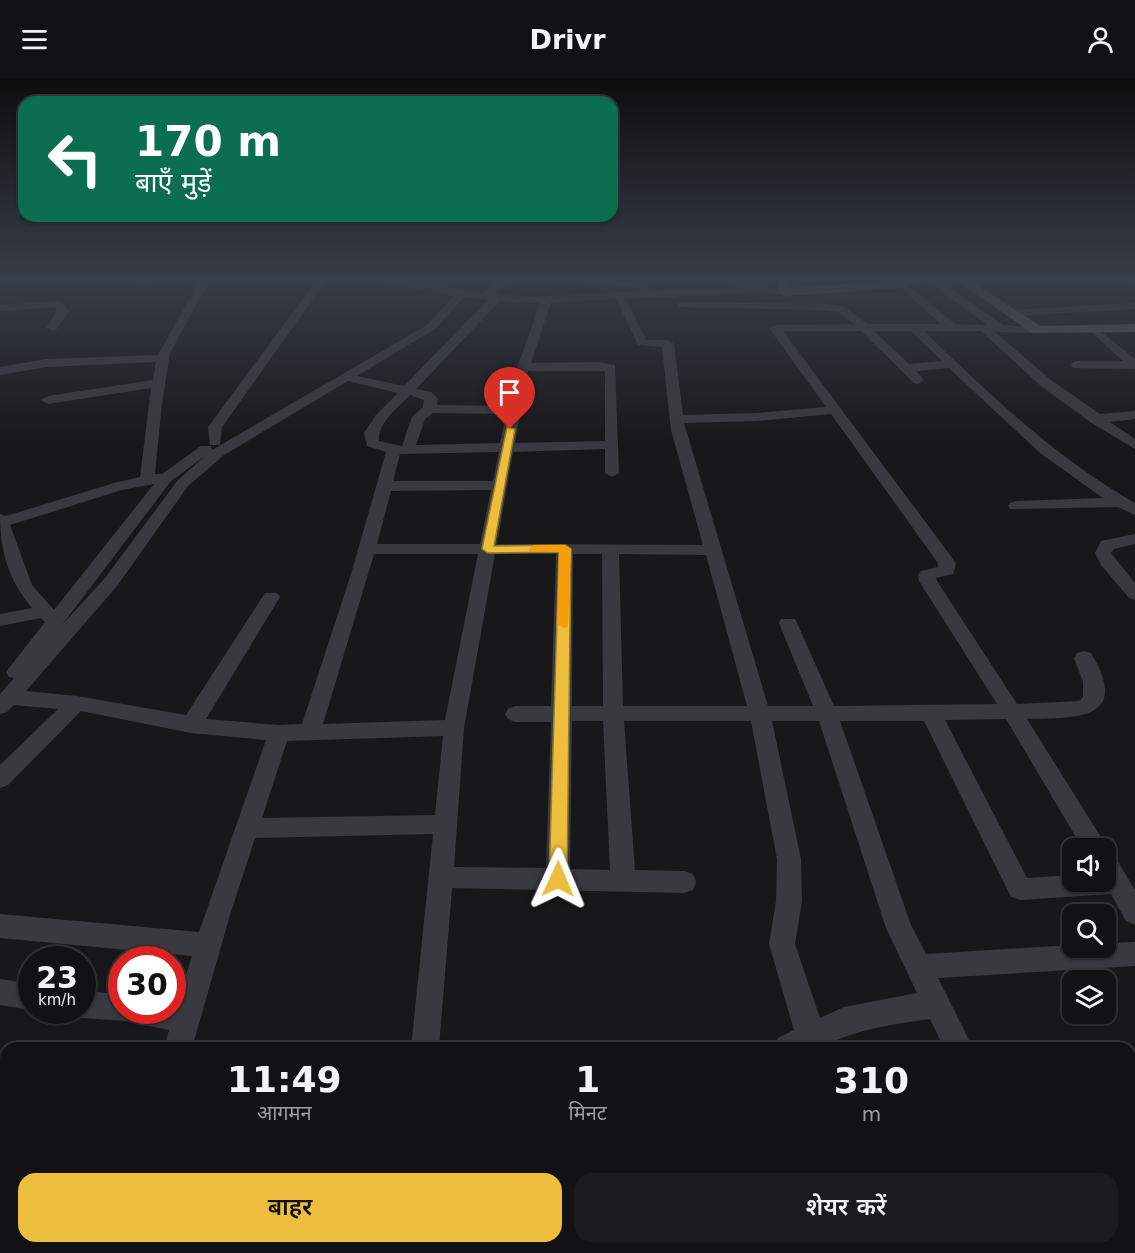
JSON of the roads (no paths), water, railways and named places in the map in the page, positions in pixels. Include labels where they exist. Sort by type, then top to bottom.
[{"type":"street","points":[[147,480],[159,383],[164,358],[175,333]]},
{"type":"street","points":[[215,442],[215,427],[283,333]]},
{"type":"street","points":[[3,698],[49,616],[166,478],[215,442],[404,333]]},
{"type":"street","points":[[3,698],[111,582],[183,483],[219,452],[420,333]]},
{"type":"street","points":[[459,333],[371,433],[372,443],[401,451],[612,445]]},
{"type":"street","points":[[426,1042],[454,728],[514,410],[531,333]]},
{"type":"street","points":[[637,333],[642,343],[668,344],[677,419],[760,714],[789,859],[789,901],[782,944],[807,1021],[803,1042]]},
{"type":"street","points":[[779,333],[947,563],[947,570],[926,577],[1089,838]]},
{"type":"street","points":[[869,333],[918,380]]},
{"type":"street","points":[[921,333],[1059,462],[1128,506]]},
{"type":"street","points":[[989,333],[1046,383],[1135,446]]},
{"type":"street","points":[[1098,333],[1135,364]]},
{"type":"street","points":[[0,371],[47,363],[164,358]]},
{"type":"street","points":[[905,368],[952,364]]},
{"type":"street","points":[[1077,365],[1135,364]]},
{"type":"street","points":[[524,367],[600,366],[611,368],[612,473]]},
{"type":"street","points":[[345,377],[429,397],[430,409]]},
{"type":"street","points":[[48,400],[159,383]]},
{"type":"street","points":[[310,732],[385,486],[419,417],[430,409],[514,410]]},
{"type":"street","points":[[677,419],[757,417],[835,410]]},
{"type":"street","points":[[1095,418],[1135,415]]},
{"type":"street","points":[[49,616],[24,587],[1,521],[118,486],[166,478]]},
{"type":"street","points":[[385,486],[500,485]]},
{"type":"street","points":[[1016,506],[1128,506]]},
{"type":"street","points":[[1135,539],[1107,545],[1103,553],[1135,594]]},
{"type":"street","points":[[367,549],[713,550]]},
{"type":"street","points":[[558,879],[565,549]]},
{"type":"street","points":[[610,549],[613,714],[623,881]]},
{"type":"street","points":[[191,724],[271,597]]},
{"type":"street","points":[[0,620],[49,616]]},
{"type":"street","points":[[788,623],[827,714],[899,928],[956,1042]]},
{"type":"street","points":[[515,714],[1058,712],[1088,707],[1093,702],[1096,692],[1084,658]]},
{"type":"street","points":[[3,698],[77,703],[191,724],[279,733],[454,728]]},
{"type":"street","points":[[0,779],[77,703]]},
{"type":"street","points":[[931,713],[1020,889],[1062,882]]},
{"type":"street","points":[[186,1018],[246,828],[279,733]]},
{"type":"street","points":[[246,828],[446,824]]},
{"type":"street","points":[[441,877],[684,882]]},
{"type":"street","points":[[1116,882],[1135,913]]},
{"type":"street","points":[[0,926],[208,945]]},
{"type":"street","points":[[918,967],[1135,954]]},
{"type":"street","points":[[0,992],[18,995]]},
{"type":"street","points":[[807,1042],[844,1021],[876,1013],[937,1004]]},
{"type":"street","points":[[180,1042],[184,1024]]}]
